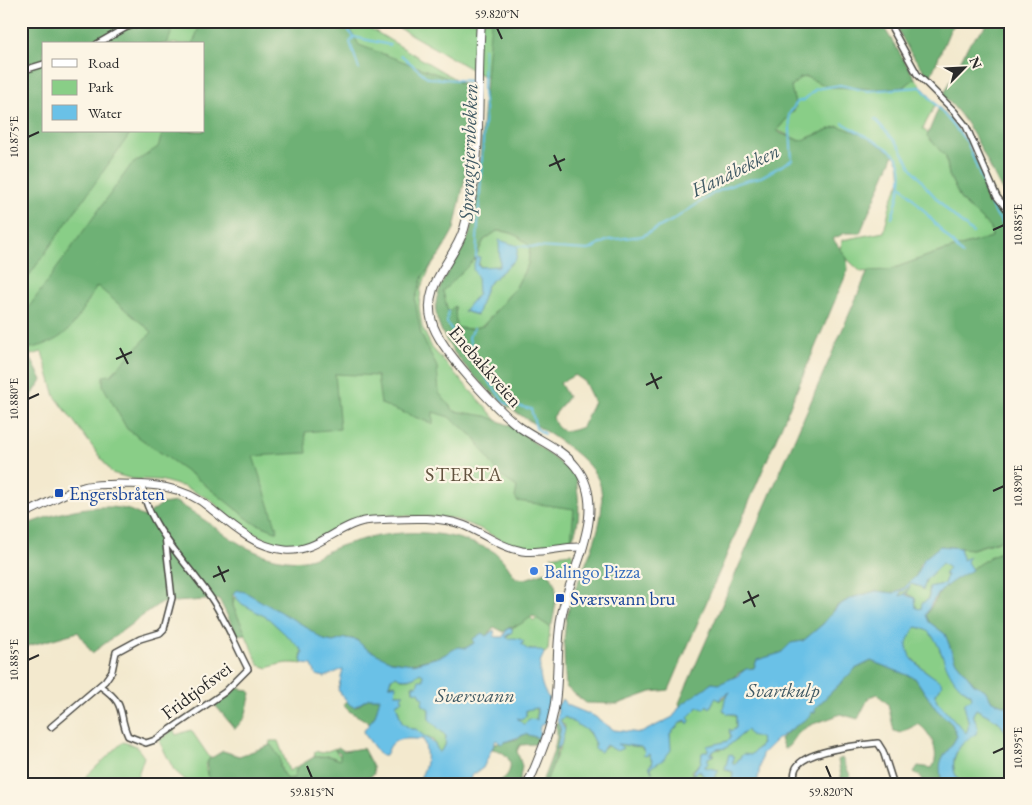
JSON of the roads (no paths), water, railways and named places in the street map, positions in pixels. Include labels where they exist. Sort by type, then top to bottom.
[{"type":"main road","name":"Enebakkveien","points":[[481,21],[476,145],[470,201],[461,237],[431,292],[430,315],[442,345],[500,408],[521,428],[563,454],[578,469],[585,482],[589,500],[588,518],[582,547],[562,615],[555,705],[546,738],[528,784]]},
{"type":"main road","points":[[21,515],[86,486],[142,484],[169,487],[188,494],[204,503],[243,533],[266,545],[284,550],[312,546],[359,521],[419,519],[460,524],[506,547],[523,551],[539,552],[582,547]]},
{"type":"street","points":[[101,42],[144,21]]},
{"type":"street","points":[[888,21],[917,74],[966,126],[997,197],[1011,214]]},
{"type":"street","points":[[21,71],[42,65]]},
{"type":"street","name":"Fridtjofsvei","points":[[100,686],[119,703],[128,736],[146,743],[155,740],[225,692],[248,669],[230,629],[213,601],[148,510],[142,484]]},
{"type":"street","points":[[51,727],[100,686],[111,674],[116,652],[140,639],[160,633],[164,629],[172,598],[165,536]]},
{"type":"street","points":[[795,784],[796,769],[799,763],[809,758],[840,749],[878,743],[883,751],[892,779]]},
{"type":"water","points":[[499,240],[518,246],[516,259],[487,285],[477,315],[464,311],[478,294],[477,276],[473,269],[476,257],[480,257],[478,265],[480,267],[500,266]]},
{"type":"water","points":[[940,546],[960,548],[963,560],[969,557],[967,562],[972,570],[944,588],[934,599],[926,615],[929,622],[945,634],[955,660],[974,684],[985,690],[992,701],[1011,708],[1011,733],[1006,732],[998,721],[976,709],[973,714],[978,728],[976,734],[959,748],[954,758],[954,771],[960,784],[942,784],[940,774],[941,761],[957,736],[952,724],[936,709],[915,678],[871,661],[855,669],[815,708],[815,713],[811,712],[810,716],[776,740],[762,754],[757,784],[732,784],[733,772],[725,769],[729,754],[733,755],[734,760],[732,763],[734,765],[743,754],[751,755],[762,744],[760,738],[750,735],[747,730],[726,748],[717,749],[709,754],[715,754],[708,758],[708,764],[704,767],[719,770],[714,779],[708,781],[699,770],[695,774],[692,773],[701,762],[702,753],[708,751],[707,746],[728,741],[731,736],[729,729],[732,731],[736,728],[736,716],[728,714],[723,710],[725,699],[730,692],[720,700],[715,698],[710,708],[707,705],[704,709],[698,707],[688,717],[690,721],[688,724],[686,720],[681,722],[670,734],[671,750],[663,760],[651,767],[652,773],[649,766],[653,763],[649,754],[643,755],[645,752],[641,747],[618,744],[623,748],[617,751],[606,745],[601,752],[595,749],[595,744],[589,732],[565,717],[560,720],[565,729],[561,745],[557,749],[561,727],[557,721],[558,709],[552,706],[547,722],[540,726],[539,738],[525,734],[501,744],[496,740],[483,768],[471,776],[470,784],[416,784],[423,773],[426,762],[423,739],[399,740],[392,744],[386,755],[380,755],[363,732],[375,716],[380,698],[369,698],[354,707],[350,705],[338,690],[343,669],[325,677],[316,675],[312,665],[303,664],[301,660],[303,652],[299,647],[268,618],[242,604],[233,594],[236,590],[245,592],[303,625],[324,640],[333,642],[346,638],[356,640],[367,649],[391,661],[413,664],[442,656],[458,647],[466,648],[474,643],[473,639],[482,633],[486,636],[494,630],[495,637],[503,637],[507,629],[512,628],[512,632],[506,636],[507,638],[519,639],[524,642],[521,644],[528,650],[541,650],[544,653],[540,663],[541,682],[549,698],[559,704],[562,699],[567,705],[594,716],[614,730],[641,733],[673,717],[680,706],[712,683],[719,684],[737,676],[746,669],[754,668],[757,660],[781,653],[791,643],[803,641],[823,624],[838,606],[851,598],[876,591],[894,593],[904,588],[916,576],[924,559]],"holes":[[[942,563],[949,568],[944,575],[947,575],[944,584],[929,587],[929,599],[922,603],[921,609],[916,608],[915,598],[906,595],[910,587],[905,594],[900,596],[901,591],[904,591],[911,584],[921,587],[923,590],[926,580]],[[917,627],[926,630],[933,637],[953,677],[960,687],[971,694],[972,699],[965,702],[969,725],[966,733],[937,701],[935,695],[942,685],[941,682],[911,657],[907,643],[913,630]],[[420,673],[423,675],[423,680],[419,680],[417,686],[413,685],[413,691],[419,692],[423,699],[422,704],[429,709],[429,719],[446,736],[445,746],[439,753],[435,745],[416,729],[411,729],[402,723],[396,704],[403,700],[401,697],[404,694],[395,694],[396,685],[389,685],[391,678],[396,676],[405,679]],[[537,708],[537,720],[529,719],[524,725],[517,718],[521,719],[526,716],[526,710]]]},
{"type":"waterway","points":[[341,21],[354,37],[390,45]]},
{"type":"waterway","points":[[354,37],[350,42],[359,69]]},
{"type":"waterway","name":"Sprengtjernbekken","points":[[476,257],[485,109],[483,92],[484,49]]},
{"type":"waterway","points":[[401,55],[428,78],[472,81]]},
{"type":"waterway","name":"Hanåbekken","points":[[518,246],[589,250],[608,240],[642,236],[673,220],[714,193],[737,183],[761,177],[792,160],[789,114],[797,102],[804,100],[816,89],[840,85],[867,91],[921,87],[967,142],[993,210],[1011,236]]},
{"type":"waterway","points":[[875,119],[900,147],[911,167],[927,188],[950,213],[973,233]]},
{"type":"waterway","points":[[843,123],[888,149],[901,166],[901,178],[892,218]]},
{"type":"waterway","points":[[902,186],[963,255]]},
{"type":"waterway","points":[[448,312],[447,323],[472,358]]},
{"type":"waterway","points":[[474,328],[469,337],[473,360],[505,403],[531,409],[536,428],[544,434]]},
{"type":"place","name":"Engersbråten","points":[[59,493]]},
{"type":"place","name":"Balingo Pizza","points":[[534,571]]},
{"type":"place","name":"Sværsvann bru","points":[[560,598]]},
{"type":"district","name":"STERTA","points":[[464,474]]},
{"type":"water label","name":"Svartkulp","points":[[783,690]]},
{"type":"water label","name":"Sværsvann","points":[[475,695]]}]
